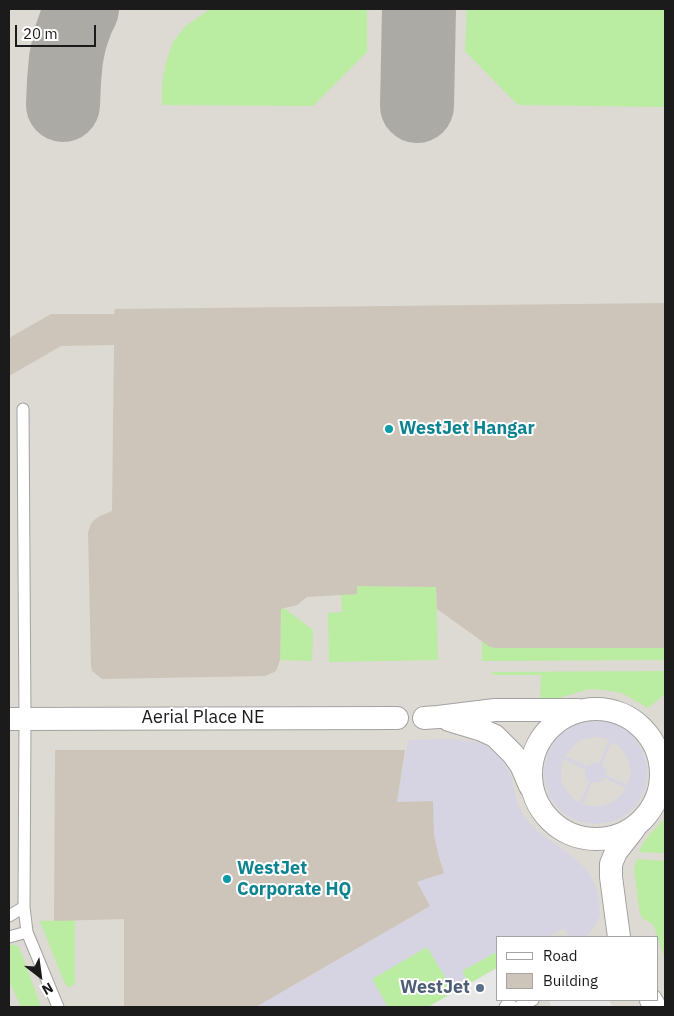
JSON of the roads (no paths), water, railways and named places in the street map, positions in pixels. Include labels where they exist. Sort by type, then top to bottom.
[{"type":"street","points":[[611,877],[604,860],[596,851],[588,844],[556,825],[542,812],[521,765],[514,754],[495,736],[482,730],[431,717],[495,710],[608,710],[627,717],[643,729],[654,745],[660,764],[660,784],[654,803],[616,852],[611,864],[619,936]]},
{"type":"street","points":[[534,795],[530,776],[533,757],[541,739],[554,725],[570,714],[589,710]]},
{"type":"street","name":"Aerial Place NE","points":[[17,719],[397,718]]},
{"type":"street","points":[[571,834],[589,839],[608,838],[626,831],[642,819]]},
{"type":"lane","points":[[23,409],[17,719],[24,907],[27,932],[58,1007]]},
{"type":"lane","points":[[9,916],[24,907]]},
{"type":"lane","points":[[9,937],[27,932]]},
{"type":"lane","points":[[518,1007],[531,1001]]},
{"type":"place","name":"WestJet Hangar","points":[[389,429]]},
{"type":"place","name":"WestJet Corporate HQ","points":[[227,879]]},
{"type":"place","name":"WestJet","points":[[480,988]]}]
